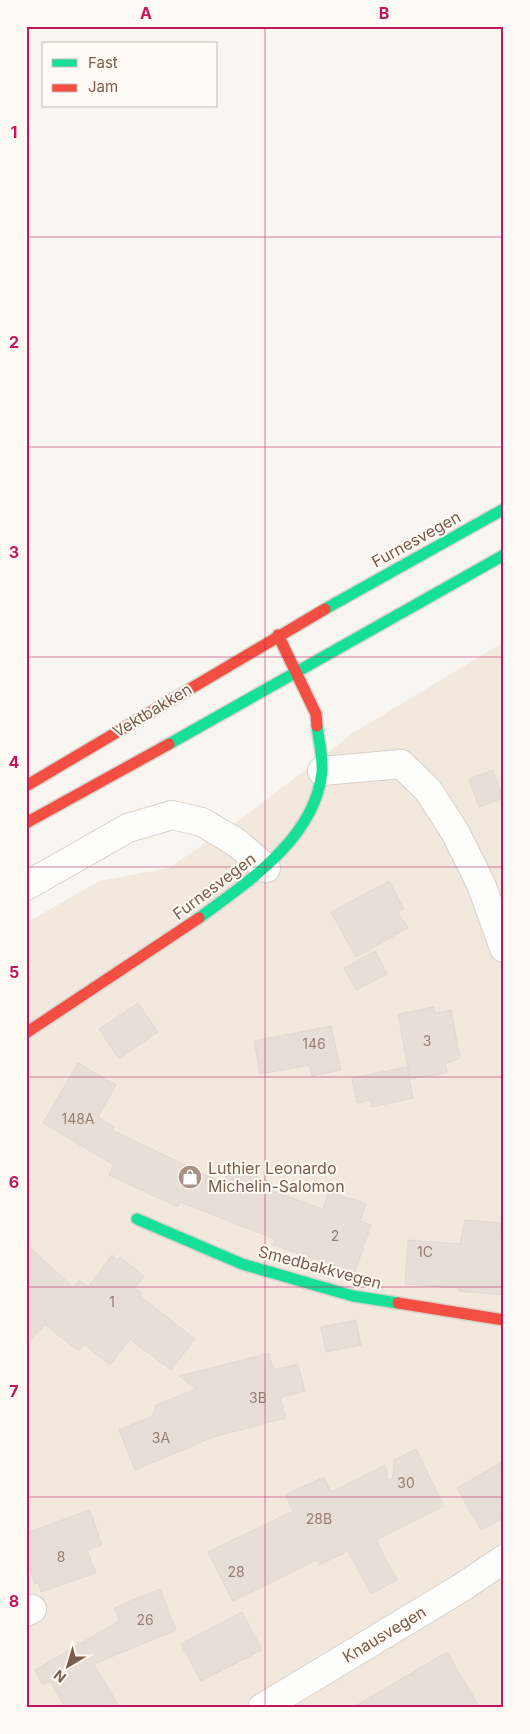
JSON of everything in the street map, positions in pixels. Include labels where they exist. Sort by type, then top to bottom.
[{"type":"main road","name":"Furnesvegen","points":[[26,1033],[190,925],[266,868],[291,839],[315,804],[322,771],[316,714],[298,673],[278,635],[504,509]]},
{"type":"main road","points":[[26,823],[298,673],[504,556]]},
{"type":"main road","name":"Vektbakken","points":[[26,786],[278,635]]},
{"type":"main road","name":"Smedbakkvegen","points":[[137,1219],[242,1264],[353,1296],[504,1320]]},
{"type":"street","points":[[322,771],[401,764],[428,790],[455,832],[481,884],[504,948]]},
{"type":"street","points":[[26,886],[128,828],[172,815],[202,822],[237,843],[266,868]]},
{"type":"street","name":"Knausvegen","points":[[262,1708],[461,1588],[504,1559]]},
{"type":"shaded area","points":[[504,642],[504,1708],[26,1708],[26,923],[99,881],[169,868],[249,813],[353,733]]},
{"type":"building","points":[[493,770],[503,798],[479,807],[469,779]]},
{"type":"building","points":[[389,881],[404,909],[398,912],[408,928],[356,957],[331,912]]},
{"type":"building","points":[[375,951],[387,974],[356,990],[344,968]]},
{"type":"building","points":[[138,1003],[158,1032],[119,1059],[99,1029]]},
{"type":"building","points":[[434,1007],[435,1013],[451,1010],[460,1058],[445,1064],[447,1073],[410,1079],[398,1014]]},
{"type":"building","points":[[331,1026],[341,1070],[312,1076],[310,1065],[260,1074],[254,1041]]},
{"type":"building","points":[[78,1063],[116,1085],[98,1117],[114,1127],[112,1130],[223,1183],[230,1166],[270,1182],[267,1189],[323,1209],[329,1191],[366,1204],[360,1221],[371,1225],[355,1272],[273,1245],[275,1239],[180,1202],[178,1207],[109,1175],[114,1165],[43,1123]]},
{"type":"building","points":[[407,1067],[413,1098],[372,1107],[371,1100],[357,1103],[352,1078]]},
{"type":"building","points":[[465,1220],[501,1223],[500,1234],[504,1234],[504,1295],[459,1291],[459,1288],[405,1284],[408,1240],[460,1244]]},
{"type":"building","points":[[26,1244],[73,1287],[79,1280],[88,1287],[112,1255],[118,1260],[120,1257],[144,1276],[135,1288],[142,1294],[140,1296],[195,1339],[171,1370],[130,1339],[110,1365],[84,1344],[79,1351],[45,1325],[26,1343]]},
{"type":"building","points":[[356,1320],[361,1345],[326,1352],[321,1327]]},
{"type":"building","points":[[269,1353],[273,1370],[298,1364],[305,1391],[280,1398],[286,1418],[213,1437],[135,1470],[119,1430],[153,1416],[156,1405],[196,1389],[179,1376]]},
{"type":"building","points":[[416,1449],[444,1506],[376,1540],[397,1580],[371,1594],[348,1551],[319,1565],[316,1560],[233,1601],[208,1552],[293,1511],[285,1495],[324,1477],[331,1492],[385,1465],[388,1479],[393,1479],[394,1460]]},
{"type":"building","points":[[504,1461],[504,1518],[481,1530],[457,1488]]},
{"type":"building","points":[[90,1510],[102,1545],[87,1550],[96,1573],[41,1592],[39,1583],[35,1584],[26,1557],[26,1533]]},
{"type":"building","points":[[160,1589],[176,1630],[94,1664],[120,1708],[66,1708],[50,1681],[42,1684],[35,1670],[119,1621],[114,1608]]},
{"type":"building","points":[[242,1612],[262,1650],[201,1681],[181,1644]]},
{"type":"building","points":[[447,1652],[480,1708],[352,1708]]},
{"type":"traffic: fast","points":[[325,609],[504,509]]},
{"type":"traffic: fast","points":[[169,744],[504,555]]},
{"type":"traffic: fast","points":[[199,918],[258,873],[293,838],[307,818],[317,796],[322,772],[317,726]]},
{"type":"traffic: fast","points":[[137,1219],[242,1264],[353,1296],[398,1303]]},
{"type":"traffic: jam","points":[[26,786],[325,609]]},
{"type":"traffic: jam","points":[[278,635],[316,714],[317,726]]},
{"type":"traffic: jam","points":[[26,823],[169,744]]},
{"type":"traffic: jam","points":[[26,1033],[199,918]]},
{"type":"traffic: jam","points":[[398,1303],[504,1320]]},
{"type":"place","name":"Luthier Leonardo Michelin-Salomon","points":[[190,1177]]}]
